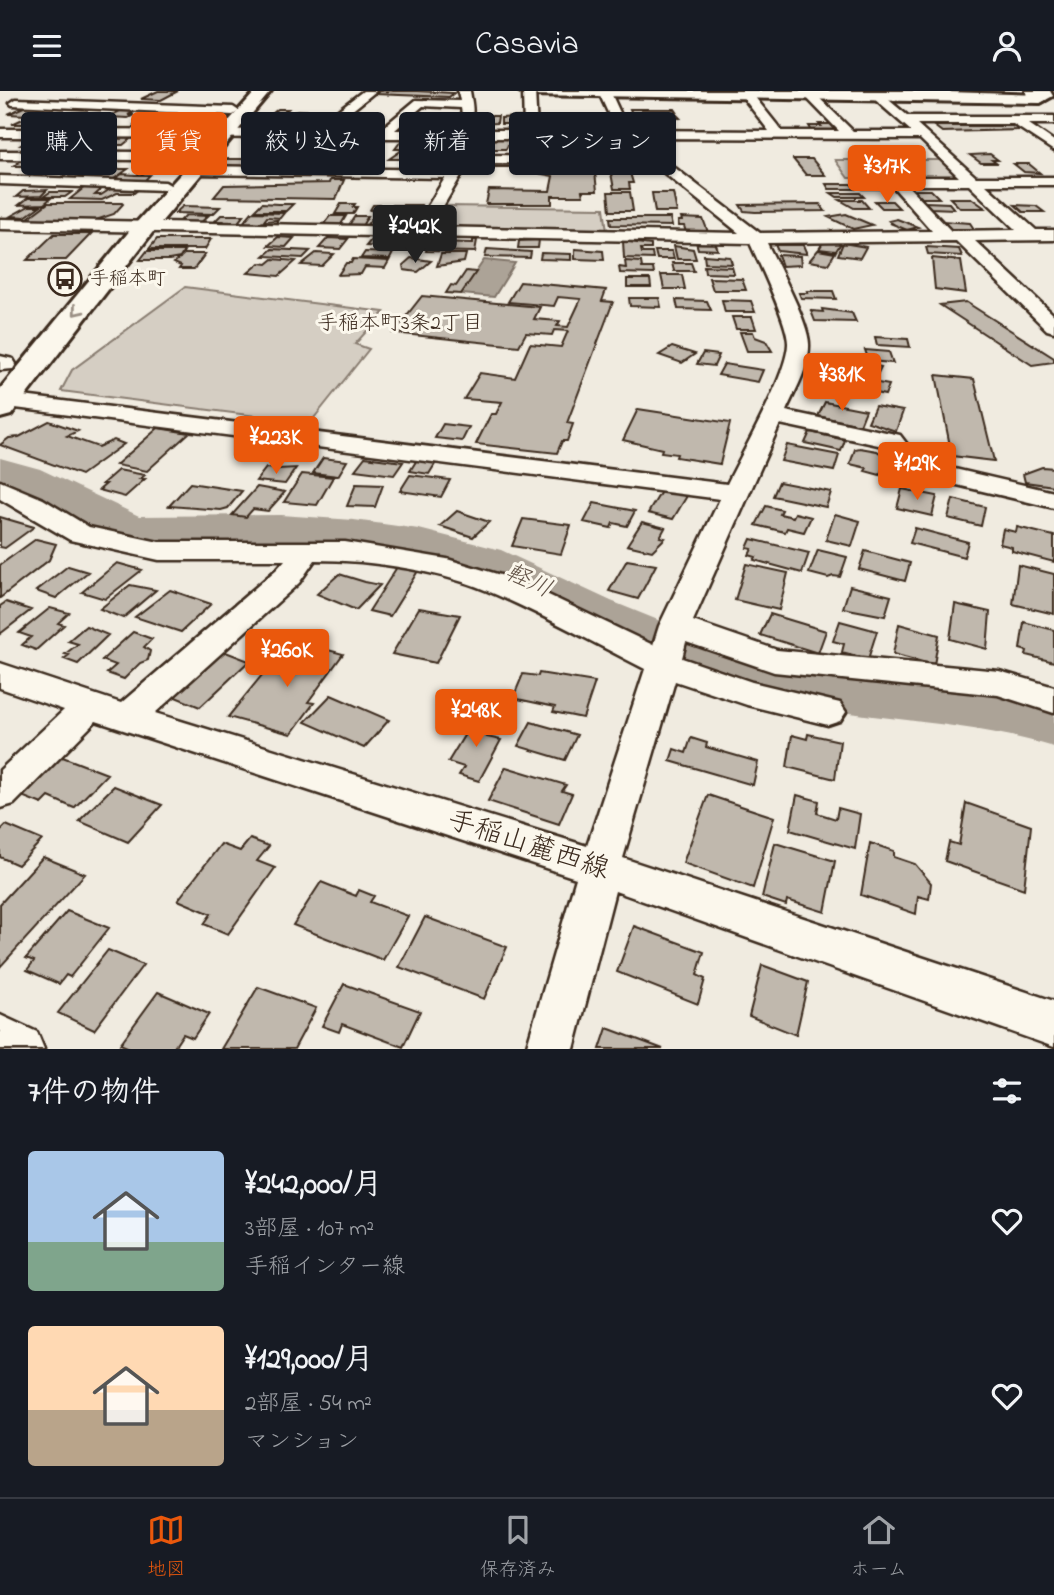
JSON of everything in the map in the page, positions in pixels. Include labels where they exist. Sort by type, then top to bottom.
[{"type":"main road","points":[[227,122],[249,91]]},
{"type":"main road","points":[[227,123],[264,91]]},
{"type":"main road","points":[[528,91],[1042,95]]},
{"type":"main road","points":[[135,228],[132,217],[176,175]]},
{"type":"main road","points":[[42,322],[190,175]]},
{"type":"main road","points":[[4,405],[135,228]]},
{"type":"street","points":[[0,110],[44,91]]},
{"type":"street","points":[[343,112],[370,91]]},
{"type":"street","points":[[464,91],[468,112]]},
{"type":"street","points":[[528,91],[529,112]]},
{"type":"street","points":[[604,92],[613,112]]},
{"type":"street","points":[[745,93],[779,135]]},
{"type":"street","points":[[808,93],[850,135]]},
{"type":"street","points":[[873,93],[923,135],[1031,235]]},
{"type":"street","points":[[941,93],[977,120]]},
{"type":"street","points":[[1005,94],[1050,120]]},
{"type":"street","points":[[86,106],[108,96]]},
{"type":"street","points":[[385,132],[420,102],[467,105]]},
{"type":"street","points":[[16,103],[86,106],[131,113]]},
{"type":"street","points":[[906,120],[1050,120]]},
{"type":"street","points":[[1016,120],[1054,147]]},
{"type":"street","points":[[117,133],[131,132]]},
{"type":"street","points":[[0,133],[21,133]]},
{"type":"street","points":[[676,135],[923,135]]},
{"type":"street","points":[[0,155],[21,155]]},
{"type":"street","points":[[550,1049],[600,868],[675,626],[793,370],[799,343],[783,297],[756,238],[676,174]]},
{"type":"street","points":[[420,232],[454,175]]},
{"type":"street","points":[[0,180],[165,186]]},
{"type":"street","points":[[1050,318],[952,235],[895,181],[1054,181]]},
{"type":"street","points":[[0,224],[756,238],[1054,235]]},
{"type":"street","points":[[4,405],[738,492]]},
{"type":"street","points":[[772,415],[891,440],[911,467],[1054,500]]},
{"type":"street","points":[[0,489],[33,505],[80,534],[159,551],[345,551],[447,568],[506,587],[663,664],[747,693],[828,712]]},
{"type":"street","points":[[127,718],[288,576],[308,549]]},
{"type":"street","points":[[675,626],[774,661],[999,683],[1054,700]]},
{"type":"street","name":"手稲山麓西線","points":[[0,675],[600,868],[1054,1024]]},
{"type":"street","points":[[0,793],[90,706]]},
{"type":"street","points":[[0,1039],[20,1049]]},
{"type":"shaded area","points":[[835,160],[940,160],[960,178],[848,178]]},
{"type":"shaded area","points":[[447,206],[604,208],[607,231],[444,230],[437,226]]},
{"type":"shaded area","points":[[484,260],[515,263],[494,297],[461,294]]},
{"type":"shaded area","points":[[185,287],[384,312],[355,344],[369,349],[310,423],[61,391],[72,370]]},
{"type":"building","points":[[158,91],[178,91],[161,100],[141,99]]},
{"type":"building","points":[[379,91],[454,93],[449,97],[376,94]]},
{"type":"building","points":[[26,106],[44,106],[32,112],[21,112],[21,115],[8,114]]},
{"type":"building","points":[[124,109],[139,110],[131,112],[128,118],[117,117],[117,112]]},
{"type":"building","points":[[630,109],[675,109],[677,112],[674,112],[631,112]]},
{"type":"building","points":[[297,110],[333,112],[294,112]]},
{"type":"building","points":[[501,118],[509,118],[509,124],[501,124]]},
{"type":"building","points":[[819,124],[831,124],[838,131],[812,131],[809,126],[821,126]]},
{"type":"building","points":[[934,126],[1012,126],[1019,130],[942,132]]},
{"type":"building","points":[[117,136],[131,136],[131,138],[123,145],[117,145]]},
{"type":"building","points":[[495,137],[509,138],[506,149],[495,149]]},
{"type":"building","points":[[863,148],[878,148],[883,154],[902,155],[906,159],[871,159]]},
{"type":"building","points":[[399,152],[399,159],[389,159]]},
{"type":"building","points":[[990,154],[998,160],[992,160],[996,163],[981,163],[970,155]]},
{"type":"building","points":[[227,159],[241,159],[241,168],[227,168]]},
{"type":"building","points":[[793,159],[812,159],[825,175],[806,175]]},
{"type":"building","points":[[495,162],[509,162],[509,167],[495,167]]},
{"type":"building","points":[[1014,164],[1029,164],[1040,173],[1024,172]]},
{"type":"building","points":[[117,169],[128,169],[111,181],[91,180],[99,175],[117,175]]},
{"type":"building","points":[[122,174],[150,175],[143,182],[113,180]]},
{"type":"building","points":[[65,175],[91,176],[84,180],[60,178]]},
{"type":"building","points":[[548,175],[595,175],[597,191],[582,191],[583,196],[552,196],[552,204],[486,204],[489,190],[550,191],[553,176]]},
{"type":"building","points":[[611,175],[631,175],[633,183],[629,183],[630,189],[614,189]]},
{"type":"building","points":[[330,180],[344,180],[336,199],[214,197],[224,185],[329,183]]},
{"type":"building","points":[[858,183],[880,183],[885,189],[862,189]]},
{"type":"building","points":[[826,184],[851,184],[855,189],[829,189]]},
{"type":"building","points":[[85,187],[104,187],[95,195],[101,195],[112,188],[139,189],[134,193],[117,193],[102,200],[70,199]]},
{"type":"building","points":[[47,190],[41,196],[16,197],[23,191]]},
{"type":"building","points":[[914,190],[931,190],[939,198],[922,198]]},
{"type":"building","points":[[50,192],[72,192],[65,197],[43,197]]},
{"type":"building","points":[[608,192],[630,192],[633,211],[610,211]]},
{"type":"building","points":[[652,193],[673,193],[677,212],[655,212]]},
{"type":"building","points":[[831,193],[860,193],[864,197],[837,197]]},
{"type":"building","points":[[28,198],[51,198],[44,204],[19,205]]},
{"type":"building","points":[[950,198],[971,198],[985,208],[960,208]]},
{"type":"building","points":[[840,200],[862,200],[869,208],[854,208]]},
{"type":"building","points":[[875,201],[892,201],[899,208],[882,208]]},
{"type":"building","points":[[925,202],[949,203],[954,209],[930,208]]},
{"type":"building","points":[[48,203],[123,204],[114,214],[93,221],[24,221]]},
{"type":"building","points":[[262,203],[293,204],[286,211],[254,211]]},
{"type":"building","points":[[341,204],[355,204],[353,207],[357,207],[353,214],[335,214]]},
{"type":"building","points":[[820,204],[825,211],[755,212],[744,211],[740,205]]},
{"type":"building","points":[[373,205],[421,205],[419,211],[370,210]]},
{"type":"building","points":[[1015,205],[1036,206],[1044,212],[1023,212]]},
{"type":"building","points":[[29,206],[40,206],[25,217],[11,216]]},
{"type":"building","points":[[183,206],[220,207],[213,214],[175,213]]},
{"type":"building","points":[[252,212],[284,213],[280,218],[267,217],[264,221],[278,220],[274,226],[241,225]]},
{"type":"building","points":[[846,214],[872,225],[853,229],[828,217]]},
{"type":"building","points":[[186,215],[208,216],[199,224],[177,224]]},
{"type":"building","points":[[221,215],[244,215],[235,226],[219,226],[223,221],[215,221]]},
{"type":"building","points":[[330,216],[346,216],[340,226],[323,225]]},
{"type":"building","points":[[355,216],[368,216],[360,229],[347,228]]},
{"type":"building","points":[[395,218],[412,218],[409,227],[413,227],[412,229],[388,229]]},
{"type":"building","points":[[610,218],[670,218],[672,226],[611,225]]},
{"type":"building","points":[[681,218],[703,219],[708,232],[686,232],[684,226],[679,226],[678,221],[682,221]]},
{"type":"building","points":[[371,219],[387,219],[383,227],[366,226]]},
{"type":"building","points":[[897,219],[918,227],[907,230],[889,221]]},
{"type":"building","points":[[942,221],[970,223],[974,229],[947,229]]},
{"type":"building","points":[[54,234],[91,234],[66,260],[27,260]]},
{"type":"building","points":[[278,237],[294,238],[286,247],[268,246]]},
{"type":"building","points":[[328,238],[348,239],[340,249],[319,248]]},
{"type":"building","points":[[157,239],[211,239],[205,249],[149,249]]},
{"type":"building","points":[[371,240],[396,241],[391,247],[366,246]]},
{"type":"building","points":[[429,240],[473,243],[473,240],[477,240],[475,252],[426,251]]},
{"type":"building","points":[[539,240],[538,248],[518,248],[519,241]]},
{"type":"building","points":[[623,241],[651,245],[651,249],[641,249],[642,253],[652,253],[653,259],[624,258]]},
{"type":"building","points":[[824,241],[841,243],[836,251],[819,249]]},
{"type":"building","points":[[696,242],[715,242],[718,250],[698,249]]},
{"type":"building","points":[[843,243],[866,247],[860,258],[838,255]]},
{"type":"building","points":[[775,245],[803,245],[807,254],[778,251]]},
{"type":"building","points":[[674,246],[693,249],[696,259],[677,259]]},
{"type":"building","points":[[926,247],[959,249],[962,256],[928,254]]},
{"type":"building","points":[[272,249],[310,251],[303,258],[264,256]]},
{"type":"building","points":[[487,249],[531,252],[530,258],[485,257]]},
{"type":"building","points":[[575,249],[603,251],[604,260],[575,259]]},
{"type":"building","points":[[818,250],[835,253],[828,264],[809,261]]},
{"type":"building","points":[[147,251],[184,251],[180,258],[140,260]]},
{"type":"building","points":[[655,251],[672,251],[674,259],[657,259]]},
{"type":"building","points":[[365,252],[393,253],[390,259],[361,258]]},
{"type":"building","points":[[316,253],[334,254],[322,266],[301,265]]},
{"type":"building","points":[[541,253],[571,254],[571,260],[540,259]]},
{"type":"building","points":[[184,254],[205,254],[194,269],[179,269],[181,266],[174,263]]},
{"type":"building","points":[[441,254],[466,254],[464,262],[437,266]]},
{"type":"building","points":[[704,255],[730,257],[732,264],[705,263]]},
{"type":"building","points":[[778,255],[800,256],[801,265],[782,266]]},
{"type":"building","points":[[411,258],[431,261],[418,272],[404,270],[403,265]]},
{"type":"building","points":[[932,258],[961,261],[966,293],[935,289]]},
{"type":"building","points":[[273,259],[296,261],[279,276],[248,273],[260,263],[267,264]]},
{"type":"building","points":[[353,259],[389,261],[385,268],[365,267],[361,274],[338,275],[346,263],[351,263]]},
{"type":"building","points":[[625,261],[641,262],[642,268],[653,268],[654,274],[620,273],[619,267],[626,268]]},
{"type":"building","points":[[672,263],[691,263],[694,271],[674,271]]},
{"type":"building","points":[[704,266],[732,267],[734,274],[705,273]]},
{"type":"building","points":[[466,271],[476,272],[461,294],[446,293],[451,285],[456,286]]},
{"type":"building","points":[[661,275],[682,275],[685,289],[664,289]]},
{"type":"building","points":[[709,278],[742,279],[746,290],[713,290]]},
{"type":"building","points":[[627,279],[650,279],[651,287],[627,287]]},
{"type":"building","points":[[520,282],[606,290],[602,301],[613,302],[567,423],[573,424],[567,441],[562,441],[557,453],[476,444],[491,414],[496,414],[502,402],[464,399],[480,373],[515,378],[530,344],[561,347],[568,331],[554,330],[552,335],[526,333],[519,346],[393,333],[422,296],[540,307],[534,319],[560,321],[557,326],[568,327],[581,299],[558,297],[554,306],[508,302]]},
{"type":"building","points":[[807,291],[833,291],[836,299],[801,298],[799,293],[808,293]]},
{"type":"building","points":[[629,298],[659,298],[661,307],[630,306]]},
{"type":"building","points":[[676,300],[707,301],[711,310],[678,309]]},
{"type":"building","points":[[722,300],[751,301],[755,312],[725,312]]},
{"type":"building","points":[[966,302],[1054,358],[1054,362],[1032,365],[940,305]]},
{"type":"building","points":[[822,309],[852,313],[856,322],[815,321],[811,311],[823,312]]},
{"type":"building","points":[[732,317],[752,317],[756,329],[736,329]]},
{"type":"building","points":[[740,332],[753,332],[755,337],[766,341],[772,351],[747,351]]},
{"type":"building","points":[[875,337],[908,339],[910,347],[877,345]]},
{"type":"building","points":[[672,347],[695,354],[682,363],[659,355]]},
{"type":"building","points":[[865,350],[889,352],[893,363],[869,361]]},
{"type":"building","points":[[703,353],[719,355],[714,366],[697,364]]},
{"type":"building","points":[[840,358],[881,367],[877,375],[836,366]]},
{"type":"building","points":[[724,364],[763,370],[758,382],[718,375]]},
{"type":"building","points":[[821,372],[851,378],[847,387],[825,383],[826,380],[818,378]]},
{"type":"building","points":[[936,375],[974,379],[994,461],[952,456]]},
{"type":"building","points":[[856,379],[889,385],[885,395],[852,388]]},
{"type":"building","points":[[825,402],[866,410],[860,425],[818,416]]},
{"type":"building","points":[[875,406],[903,411],[896,431],[868,422]]},
{"type":"building","points":[[638,409],[730,423],[720,464],[676,457],[677,454],[661,452],[662,449],[623,440]]},
{"type":"building","points":[[49,421],[78,431],[67,436],[98,447],[114,440],[124,444],[81,475],[0,445],[9,438],[19,437]]},
{"type":"building","points":[[443,424],[469,427],[462,441],[435,438]]},
{"type":"building","points":[[158,428],[189,433],[147,471],[116,465]]},
{"type":"building","points":[[810,432],[845,440],[841,451],[805,443]]},
{"type":"building","points":[[248,441],[288,447],[275,462],[235,457]]},
{"type":"building","points":[[787,445],[839,455],[834,471],[781,461]]},
{"type":"building","points":[[855,449],[877,451],[886,457],[880,475],[850,464]]},
{"type":"building","points":[[365,457],[403,462],[394,475],[355,470]]},
{"type":"building","points":[[323,458],[347,461],[338,476],[313,473]]},
{"type":"building","points":[[418,458],[437,461],[429,474],[410,471]]},
{"type":"building","points":[[1042,467],[1054,468],[1054,486],[1025,482],[1023,474]]},
{"type":"building","points":[[266,468],[296,468],[285,484],[256,481]]},
{"type":"building","points":[[118,470],[145,475],[140,479],[145,479],[125,497],[99,490]]},
{"type":"building","points":[[302,474],[333,477],[317,505],[284,502]]},
{"type":"building","points":[[410,475],[450,480],[441,497],[400,491]]},
{"type":"building","points":[[779,482],[831,492],[826,507],[773,496]]},
{"type":"building","points":[[190,483],[242,491],[228,508],[221,510],[169,506]]},
{"type":"building","points":[[356,484],[383,485],[375,507],[347,506]]},
{"type":"building","points":[[257,487],[285,492],[268,511],[253,509],[246,517],[232,515]]},
{"type":"building","points":[[902,489],[937,496],[932,516],[897,508]]},
{"type":"building","points":[[662,490],[687,496],[673,519],[648,513]]},
{"type":"building","points":[[953,499],[985,507],[981,526],[948,518]]},
{"type":"building","points":[[594,503],[635,511],[627,526],[613,523],[611,528],[584,522]]},
{"type":"building","points":[[766,506],[782,510],[780,514],[793,517],[795,513],[811,517],[804,532],[787,528],[785,532],[756,525]]},
{"type":"building","points":[[457,511],[489,522],[473,537],[440,526]]},
{"type":"building","points":[[835,514],[860,521],[852,546],[826,540]]},
{"type":"building","points":[[0,517],[34,527],[5,548],[0,547]]},
{"type":"building","points":[[523,519],[571,525],[561,554],[512,546]]},
{"type":"building","points":[[642,522],[665,528],[660,537],[665,538],[652,551],[627,545]]},
{"type":"building","points":[[1017,527],[1054,536],[1054,562],[1012,551],[1012,547],[1000,544],[1003,529],[1016,532]]},
{"type":"building","points":[[915,528],[968,542],[964,557],[910,543]]},
{"type":"building","points":[[36,539],[56,544],[49,560],[0,598],[0,565]]},
{"type":"building","points":[[751,539],[809,553],[802,573],[754,560],[756,557],[749,555],[752,549],[747,548]]},
{"type":"building","points":[[818,550],[847,557],[840,577],[828,578],[809,573]]},
{"type":"building","points":[[865,551],[910,563],[905,581],[859,569]]},
{"type":"building","points":[[627,560],[656,565],[638,599],[609,591]]},
{"type":"building","points":[[117,563],[142,570],[105,599],[82,592]]},
{"type":"building","points":[[746,564],[788,573],[779,610],[735,600]]},
{"type":"building","points":[[1018,565],[1054,574],[1054,614],[1013,604]]},
{"type":"building","points":[[68,566],[88,572],[56,598],[36,591]]},
{"type":"building","points":[[397,567],[418,571],[390,616],[369,611]]},
{"type":"building","points":[[339,574],[380,585],[356,610],[317,594]]},
{"type":"building","points":[[130,585],[156,590],[123,618],[100,609]]},
{"type":"building","points":[[850,586],[891,596],[885,616],[843,608]]},
{"type":"building","points":[[170,590],[211,604],[181,632],[135,617]]},
{"type":"building","points":[[6,602],[31,610],[0,634],[0,606]]},
{"type":"building","points":[[955,604],[990,612],[987,649],[950,639]]},
{"type":"building","points":[[50,608],[69,613],[58,623],[64,625],[36,650],[22,645],[31,637],[19,633]]},
{"type":"building","points":[[419,608],[460,615],[436,663],[392,654]]},
{"type":"building","points":[[770,614],[826,631],[818,653],[760,635]]},
{"type":"building","points":[[840,621],[877,631],[868,659],[842,652],[844,644],[833,641]]},
{"type":"building","points":[[1024,622],[1054,630],[1054,662],[1026,655],[1027,651],[1020,649]]},
{"type":"building","points":[[899,624],[939,635],[934,665],[893,654]]},
{"type":"building","points":[[86,626],[108,635],[78,664],[64,659],[69,655],[65,654],[78,644],[68,641]]},
{"type":"building","points":[[133,632],[152,639],[144,647],[150,651],[148,660],[140,663],[124,679],[107,673],[116,665],[102,660]]},
{"type":"building","points":[[306,644],[343,654],[308,702],[314,703],[291,734],[228,717],[279,654],[288,656],[293,649],[301,652]]},
{"type":"building","points":[[218,649],[249,661],[200,707],[168,694]]},
{"type":"building","points":[[539,673],[595,682],[583,718],[553,712],[555,707],[513,698],[523,674],[538,676]]},
{"type":"building","points":[[331,695],[389,720],[364,748],[305,722]]},
{"type":"building","points":[[476,716],[495,722],[487,737],[501,740],[479,781],[459,775],[464,767],[448,762]]},
{"type":"building","points":[[531,722],[577,735],[565,760],[518,746]]},
{"type":"building","points":[[808,734],[840,741],[835,779],[787,767],[792,735],[807,739]]},
{"type":"building","points":[[691,738],[707,743],[706,747],[758,762],[753,785],[670,761],[674,749],[686,753]]},
{"type":"building","points":[[60,756],[107,774],[74,808],[49,797],[42,804],[19,795]]},
{"type":"building","points":[[506,767],[566,785],[562,791],[572,794],[559,824],[488,801]]},
{"type":"building","points":[[114,786],[162,805],[128,842],[79,821]]},
{"type":"building","points":[[708,795],[774,817],[753,888],[683,863]]},
{"type":"building","points":[[797,795],[819,801],[817,813],[836,819],[838,808],[860,814],[855,849],[790,830]]},
{"type":"building","points":[[966,803],[1031,826],[1024,889],[945,861],[949,842],[959,845]]},
{"type":"building","points":[[6,825],[42,840],[18,865],[0,857],[0,831]]},
{"type":"building","points":[[250,839],[269,846],[257,861],[275,868],[228,934],[204,924],[211,914],[178,900],[221,844],[240,851]]},
{"type":"building","points":[[775,843],[835,861],[825,912],[787,900],[786,905],[762,897]]},
{"type":"building","points":[[870,843],[894,851],[894,857],[915,864],[931,883],[929,899],[918,896],[916,914],[861,895]]},
{"type":"building","points":[[43,857],[85,874],[0,967],[0,904]]},
{"type":"building","points":[[321,882],[356,896],[359,890],[374,896],[370,902],[408,916],[383,960],[293,925]]},
{"type":"building","points":[[67,911],[109,928],[70,977],[66,975],[59,984],[27,970],[34,961],[26,958]]},
{"type":"building","points":[[425,917],[507,947],[484,999],[399,967]]},
{"type":"building","points":[[634,926],[704,952],[697,975],[705,979],[698,1004],[617,972]]},
{"type":"building","points":[[108,950],[143,965],[94,1030],[58,1013]]},
{"type":"building","points":[[762,965],[808,982],[796,1035],[749,1016]]},
{"type":"building","points":[[344,984],[420,1011],[403,1047],[342,1024],[339,1032],[322,1026]]},
{"type":"building","points":[[258,987],[316,1008],[294,1049],[221,1049]]},
{"type":"building","points":[[158,992],[209,1014],[193,1038],[183,1034],[173,1049],[132,1049],[120,1044]]},
{"type":"building","points":[[607,1028],[663,1049],[600,1049]]},
{"type":"waterway","name":"軽川","points":[[0,472],[24,479],[131,531],[280,530],[354,535],[419,544],[483,561],[591,614],[679,651],[747,673],[805,687],[957,704],[1024,715],[1054,724]]},
{"type":"place","name":"手稲本町","points":[[65,279]]},
{"type":"district","name":"手稲本町3条2丁目","points":[[400,324]]}]
